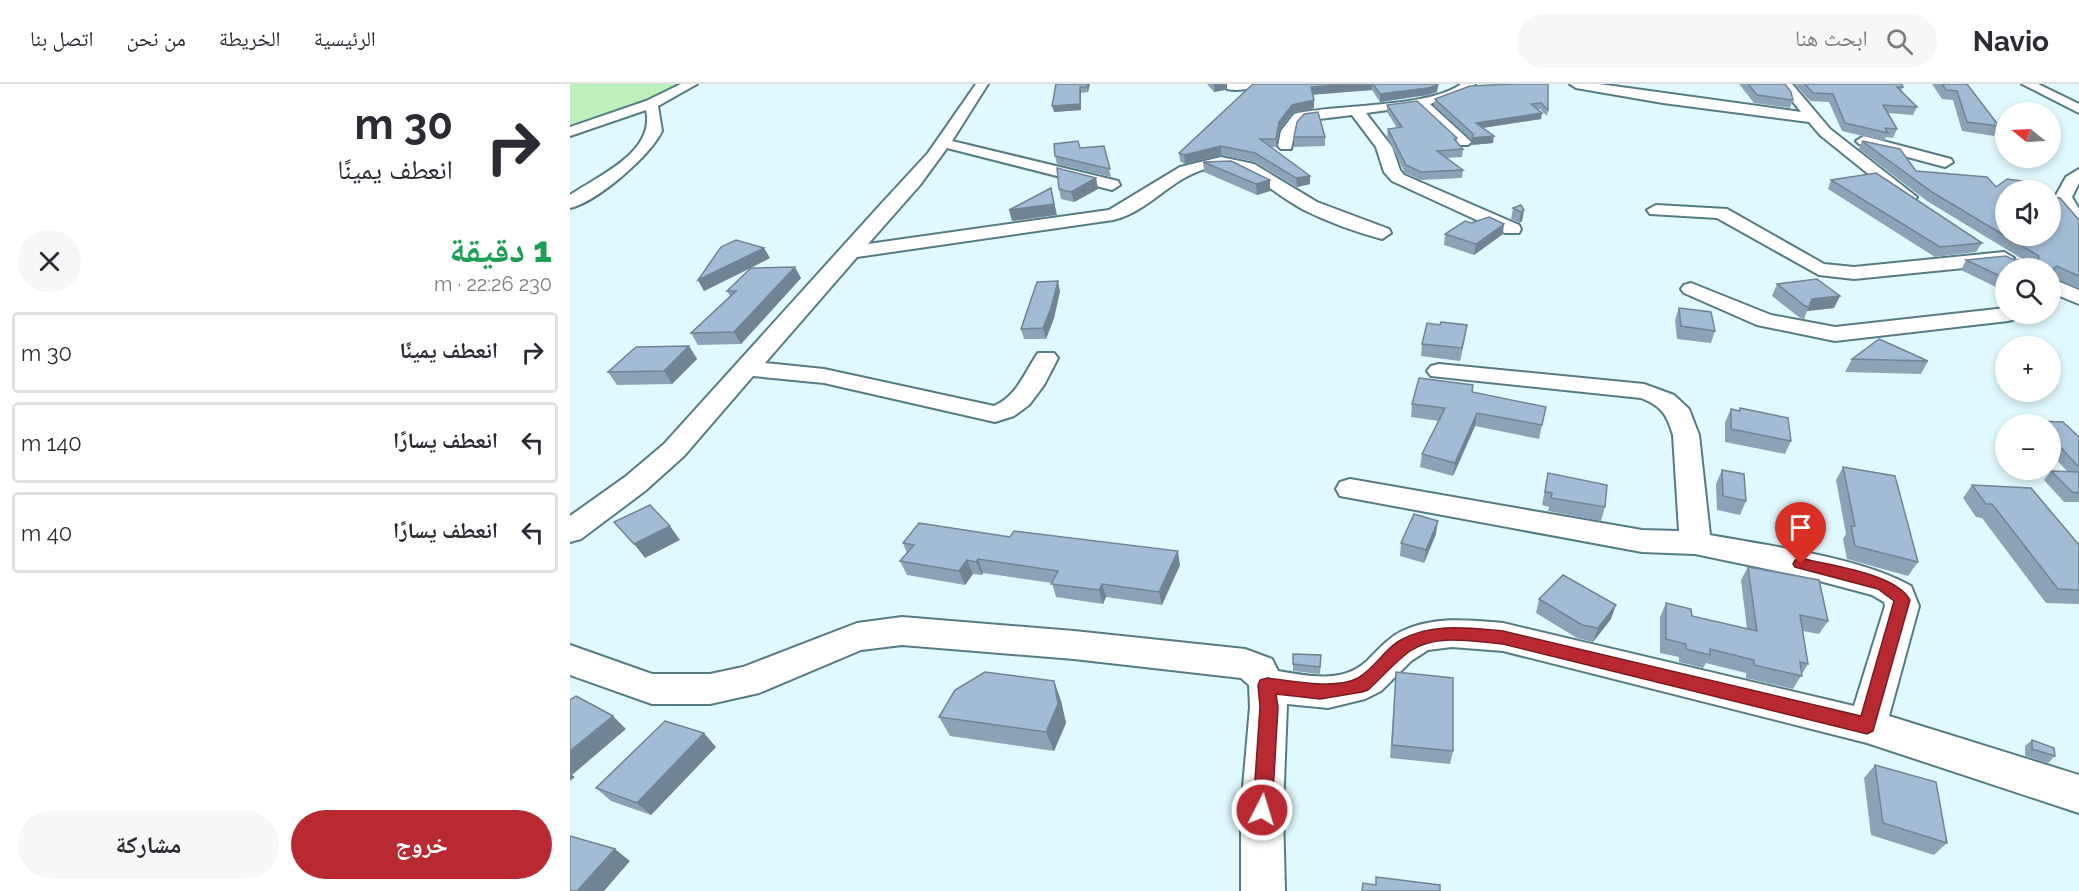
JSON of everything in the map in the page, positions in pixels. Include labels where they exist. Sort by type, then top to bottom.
[{"type":"street","points":[[570,132],[651,104],[691,84]]},
{"type":"street","points":[[570,531],[635,484],[674,450],[851,252],[943,143],[982,84]]},
{"type":"street","points":[[1232,86],[1251,84]]},
{"type":"street","points":[[1286,146],[1288,131],[1299,117],[1419,102],[1456,92],[1469,84]]},
{"type":"street","points":[[1576,84],[1655,98],[1812,118]]},
{"type":"street","points":[[1785,84],[1829,136],[1922,206]]},
{"type":"street","points":[[2028,84],[2079,109]]},
{"type":"street","points":[[1419,102],[1463,142]]},
{"type":"street","points":[[570,203],[642,151],[651,139],[656,119],[651,104]]},
{"type":"street","points":[[1356,110],[1384,147],[1392,172],[1398,178],[1512,229]]},
{"type":"street","points":[[1829,136],[1869,142],[1945,162]]},
{"type":"street","points":[[943,143],[1112,185]]},
{"type":"street","points":[[851,252],[1113,215],[1126,211],[1175,176],[1217,161],[1247,165],[1302,201],[1382,233]]},
{"type":"street","points":[[2079,174],[2067,183],[2062,197],[2064,203],[2079,220]]},
{"type":"street","points":[[1656,210],[1721,213],[1802,260],[1829,272],[1854,273],[1995,259]]},
{"type":"street","points":[[1984,246],[2004,258]]},
{"type":"street","points":[[1691,289],[1765,320],[1835,334],[1995,316]]},
{"type":"street","points":[[2061,289],[2079,298]]},
{"type":"street","points":[[2061,307],[2079,305]]},
{"type":"street","points":[[747,368],[824,376],[995,414],[1014,408],[1046,358]]},
{"type":"street","points":[[1439,371],[1644,391],[1664,398],[1677,410],[1687,434],[1695,543]]},
{"type":"street","points":[[1350,489],[1642,541],[1695,543],[1801,564],[1882,585],[1899,595],[1902,606],[1867,726]]},
{"type":"street","points":[[570,660],[652,689],[710,689],[746,682],[857,637],[902,631],[1074,645],[1245,664],[1259,670],[1267,685],[1269,707],[1262,810],[1263,891]]},
{"type":"street","points":[[1267,685],[1320,692],[1362,685],[1405,646],[1425,637],[1472,634],[1503,637],[1867,726],[2079,794]]},
{"type":"green space","points":[[570,84],[682,84],[661,97],[570,130]]},
{"type":"building","points":[[1056,84],[1088,84],[1087,87],[1080,87],[1080,104],[1052,106]]},
{"type":"building","points":[[1253,84],[1352,84],[1311,87],[1314,100],[1292,105],[1279,122],[1276,139],[1260,139],[1310,176],[1296,178],[1255,153],[1221,146],[1184,155],[1179,153]]},
{"type":"building","points":[[1373,84],[1437,84],[1438,85],[1380,94]]},
{"type":"building","points":[[1548,84],[1548,110],[1541,103],[1531,104],[1542,113],[1476,123],[1494,136],[1472,138],[1473,134],[1435,99],[1470,86]]},
{"type":"building","points":[[1748,84],[1785,84],[1793,100],[1757,95]]},
{"type":"building","points":[[1805,84],[1902,84],[1903,87],[1897,87],[1917,107],[1883,105],[1897,129],[1885,128],[1888,133],[1845,123],[1833,94],[1813,93]]},
{"type":"building","points":[[1942,84],[1967,84],[1995,121],[1995,126],[1967,122],[1957,91],[1946,90]]},
{"type":"building","points":[[1417,101],[1457,138],[1454,139],[1463,149],[1437,151],[1463,170],[1421,172],[1406,165],[1388,129],[1402,127],[1387,105]]},
{"type":"building","points":[[1318,112],[1325,137],[1294,137],[1297,122],[1304,114]]},
{"type":"building","points":[[1078,141],[1080,148],[1104,146],[1110,169],[1055,156],[1054,144]]},
{"type":"building","points":[[1862,141],[1900,149],[1916,171],[1987,177],[1995,186],[1995,230],[1932,192]]},
{"type":"building","points":[[1231,161],[1270,180],[1256,184],[1203,162]]},
{"type":"building","points":[[1057,168],[1096,178],[1071,192],[1059,189]]},
{"type":"building","points":[[1876,173],[1982,243],[1940,247],[1831,180]]},
{"type":"building","points":[[1051,188],[1054,204],[1009,210]]},
{"type":"building","points":[[2061,199],[2079,220],[2079,276],[2061,268],[2061,258],[2038,258],[2039,256],[2022,246],[2061,246]]},
{"type":"building","points":[[1521,205],[1524,210],[1521,212],[1513,208]]},
{"type":"building","points":[[1489,217],[1504,224],[1476,244],[1445,234],[1465,221],[1471,223]]},
{"type":"building","points":[[736,240],[764,248],[698,280],[721,247]]},
{"type":"building","points":[[2006,256],[2010,258],[1995,258],[1995,274],[1966,260]]},
{"type":"building","points":[[795,267],[734,332],[691,333],[736,291],[727,291],[751,268]]},
{"type":"building","points":[[1817,279],[1840,296],[1812,299],[1809,307],[1777,284]]},
{"type":"building","points":[[1058,281],[1043,328],[1021,329],[1037,282]]},
{"type":"building","points":[[1679,308],[1711,312],[1715,331],[1681,326]]},
{"type":"building","points":[[1441,322],[1467,325],[1462,348],[1422,344],[1427,323],[1440,325]]},
{"type":"building","points":[[1879,339],[1928,361],[1852,359]]},
{"type":"building","points":[[689,346],[664,371],[608,372],[636,347]]},
{"type":"building","points":[[1419,378],[1473,385],[1472,392],[1546,407],[1542,425],[1477,413],[1455,463],[1422,454],[1445,408],[1412,404]]},
{"type":"building","points":[[1740,408],[1788,418],[1791,441],[1731,429],[1731,409],[1740,411]]},
{"type":"building","points":[[2061,422],[2079,437],[2079,467],[2061,448]]},
{"type":"building","points":[[1843,467],[1895,476],[1918,562],[1855,546],[1851,526],[1855,526]]},
{"type":"building","points":[[1722,470],[1744,474],[1746,501],[1723,496]]},
{"type":"building","points":[[2061,471],[2079,472],[2079,493],[2072,492],[2060,480]]},
{"type":"building","points":[[1548,473],[1607,485],[1605,507],[1551,498],[1552,493],[1545,492]]},
{"type":"building","points":[[1972,485],[2031,488],[2079,545],[2079,590],[2058,589],[1992,504],[1986,504]]},
{"type":"building","points":[[650,505],[670,526],[634,544],[614,522]]},
{"type":"building","points":[[1414,514],[1438,521],[1426,550],[1401,543]]},
{"type":"building","points":[[919,523],[1010,537],[1014,531],[1178,551],[1159,592],[1102,584],[1099,590],[1051,584],[1058,571],[978,559],[976,562],[967,560],[959,571],[900,561],[914,545],[903,543]]},
{"type":"building","points":[[1748,567],[1819,580],[1828,621],[1800,615],[1808,664],[1800,662],[1802,676],[1754,665],[1754,660],[1710,649],[1710,655],[1686,649],[1686,644],[1666,639],[1666,603],[1691,609],[1692,616],[1757,631]]},
{"type":"building","points":[[1563,575],[1616,605],[1598,628],[1582,625],[1539,599]]},
{"type":"building","points":[[1293,654],[1321,655],[1320,667],[1293,664]]},
{"type":"building","points":[[985,672],[1054,681],[1058,704],[1046,732],[939,717],[955,690]]},
{"type":"building","points":[[1396,672],[1453,678],[1453,751],[1392,745]]},
{"type":"building","points":[[576,696],[613,716],[570,751],[570,700]]},
{"type":"building","points":[[665,721],[704,733],[637,803],[596,788]]},
{"type":"building","points":[[2032,740],[2054,748],[2055,756],[2032,749]]},
{"type":"building","points":[[1875,765],[1936,782],[1947,843],[1883,823]]},
{"type":"building","points":[[570,836],[615,849],[577,891],[570,891]]},
{"type":"building","points":[[1376,877],[1440,885],[1440,891],[1362,891],[1363,883],[1376,885]]},
{"type":"route","points":[[1262,810],[1268,742],[1267,685],[1320,692],[1362,685],[1405,646],[1425,637],[1451,633],[1503,637],[1867,726],[1902,600],[1899,595],[1882,585],[1801,564]]}]
